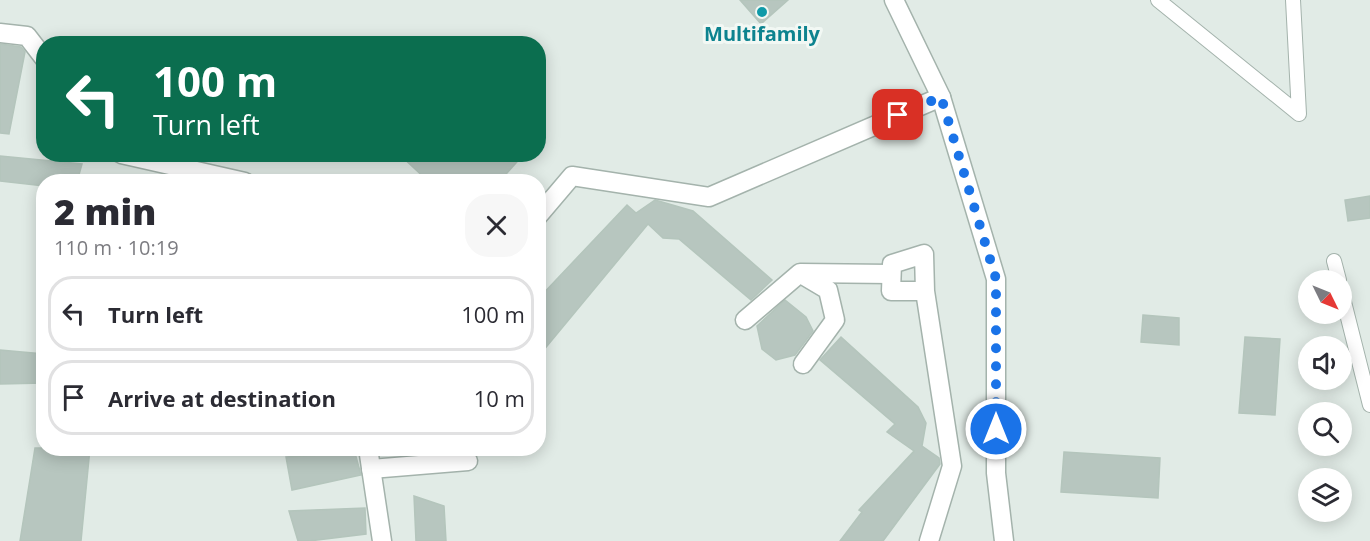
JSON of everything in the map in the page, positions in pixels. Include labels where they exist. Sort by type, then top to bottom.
[{"type":"street","points":[[894,0],[941,97],[996,279],[996,473],[1004,541]]},
{"type":"street","points":[[0,33],[27,36],[36,48]]},
{"type":"street","points":[[546,207],[572,176],[709,197],[941,97]]},
{"type":"street","points":[[156,162],[210,174]]},
{"type":"street","points":[[925,291],[891,291],[892,264],[924,254],[925,291],[952,466],[929,541]]},
{"type":"street","points":[[745,320],[800,273],[891,274]]},
{"type":"street","points":[[800,273],[828,290],[836,320],[803,364]]},
{"type":"street","points":[[369,456],[382,541]]},
{"type":"street","points":[[371,469],[468,461]]},
{"type":"lane","points":[[1158,0],[1299,114],[1293,0]]},
{"type":"lane","points":[[1334,261],[1336,270]]},
{"type":"lane","points":[[1350,324],[1370,405]]},
{"type":"building","name":"Multifamily","points":[[740,0],[788,0],[761,24]]},
{"type":"building","points":[[0,44],[21,47],[25,52],[9,134],[0,133]]},
{"type":"building","points":[[0,156],[36,160],[36,162],[82,164],[79,174],[36,174],[36,185],[0,181]]},
{"type":"building","points":[[408,162],[517,162],[506,174],[420,174]]},
{"type":"building","points":[[1370,196],[1370,218],[1348,221],[1345,200]]},
{"type":"building","points":[[655,200],[693,211],[772,280],[751,300],[679,239],[663,238],[648,224],[546,347],[546,291],[627,205],[636,213]]},
{"type":"building","points":[[785,300],[806,317],[813,331],[795,355],[776,360],[762,349],[757,326]]},
{"type":"building","points":[[1143,315],[1179,318],[1179,345],[1141,342]]},
{"type":"building","points":[[841,337],[918,407],[926,423],[922,446],[939,458],[940,464],[883,541],[840,541],[862,512],[859,510],[914,451],[887,432],[895,424],[820,360]]},
{"type":"building","points":[[1245,337],[1280,339],[1275,415],[1239,413]]},
{"type":"building","points":[[0,350],[36,353],[36,383],[0,384]]},
{"type":"building","points":[[35,448],[36,456],[89,456],[81,541],[20,541]]},
{"type":"building","points":[[1064,452],[1160,458],[1158,498],[1061,492]]},
{"type":"building","points":[[356,456],[361,475],[292,490],[286,457]]},
{"type":"building","points":[[414,496],[444,506],[446,541],[416,541]]},
{"type":"building","points":[[365,508],[366,534],[309,541],[298,541],[289,511]]},
{"type":"place","name":"Multifamily","points":[[762,12]]},
{"type":"route","points":[[898,115],[941,97],[996,279],[996,429]]}]
